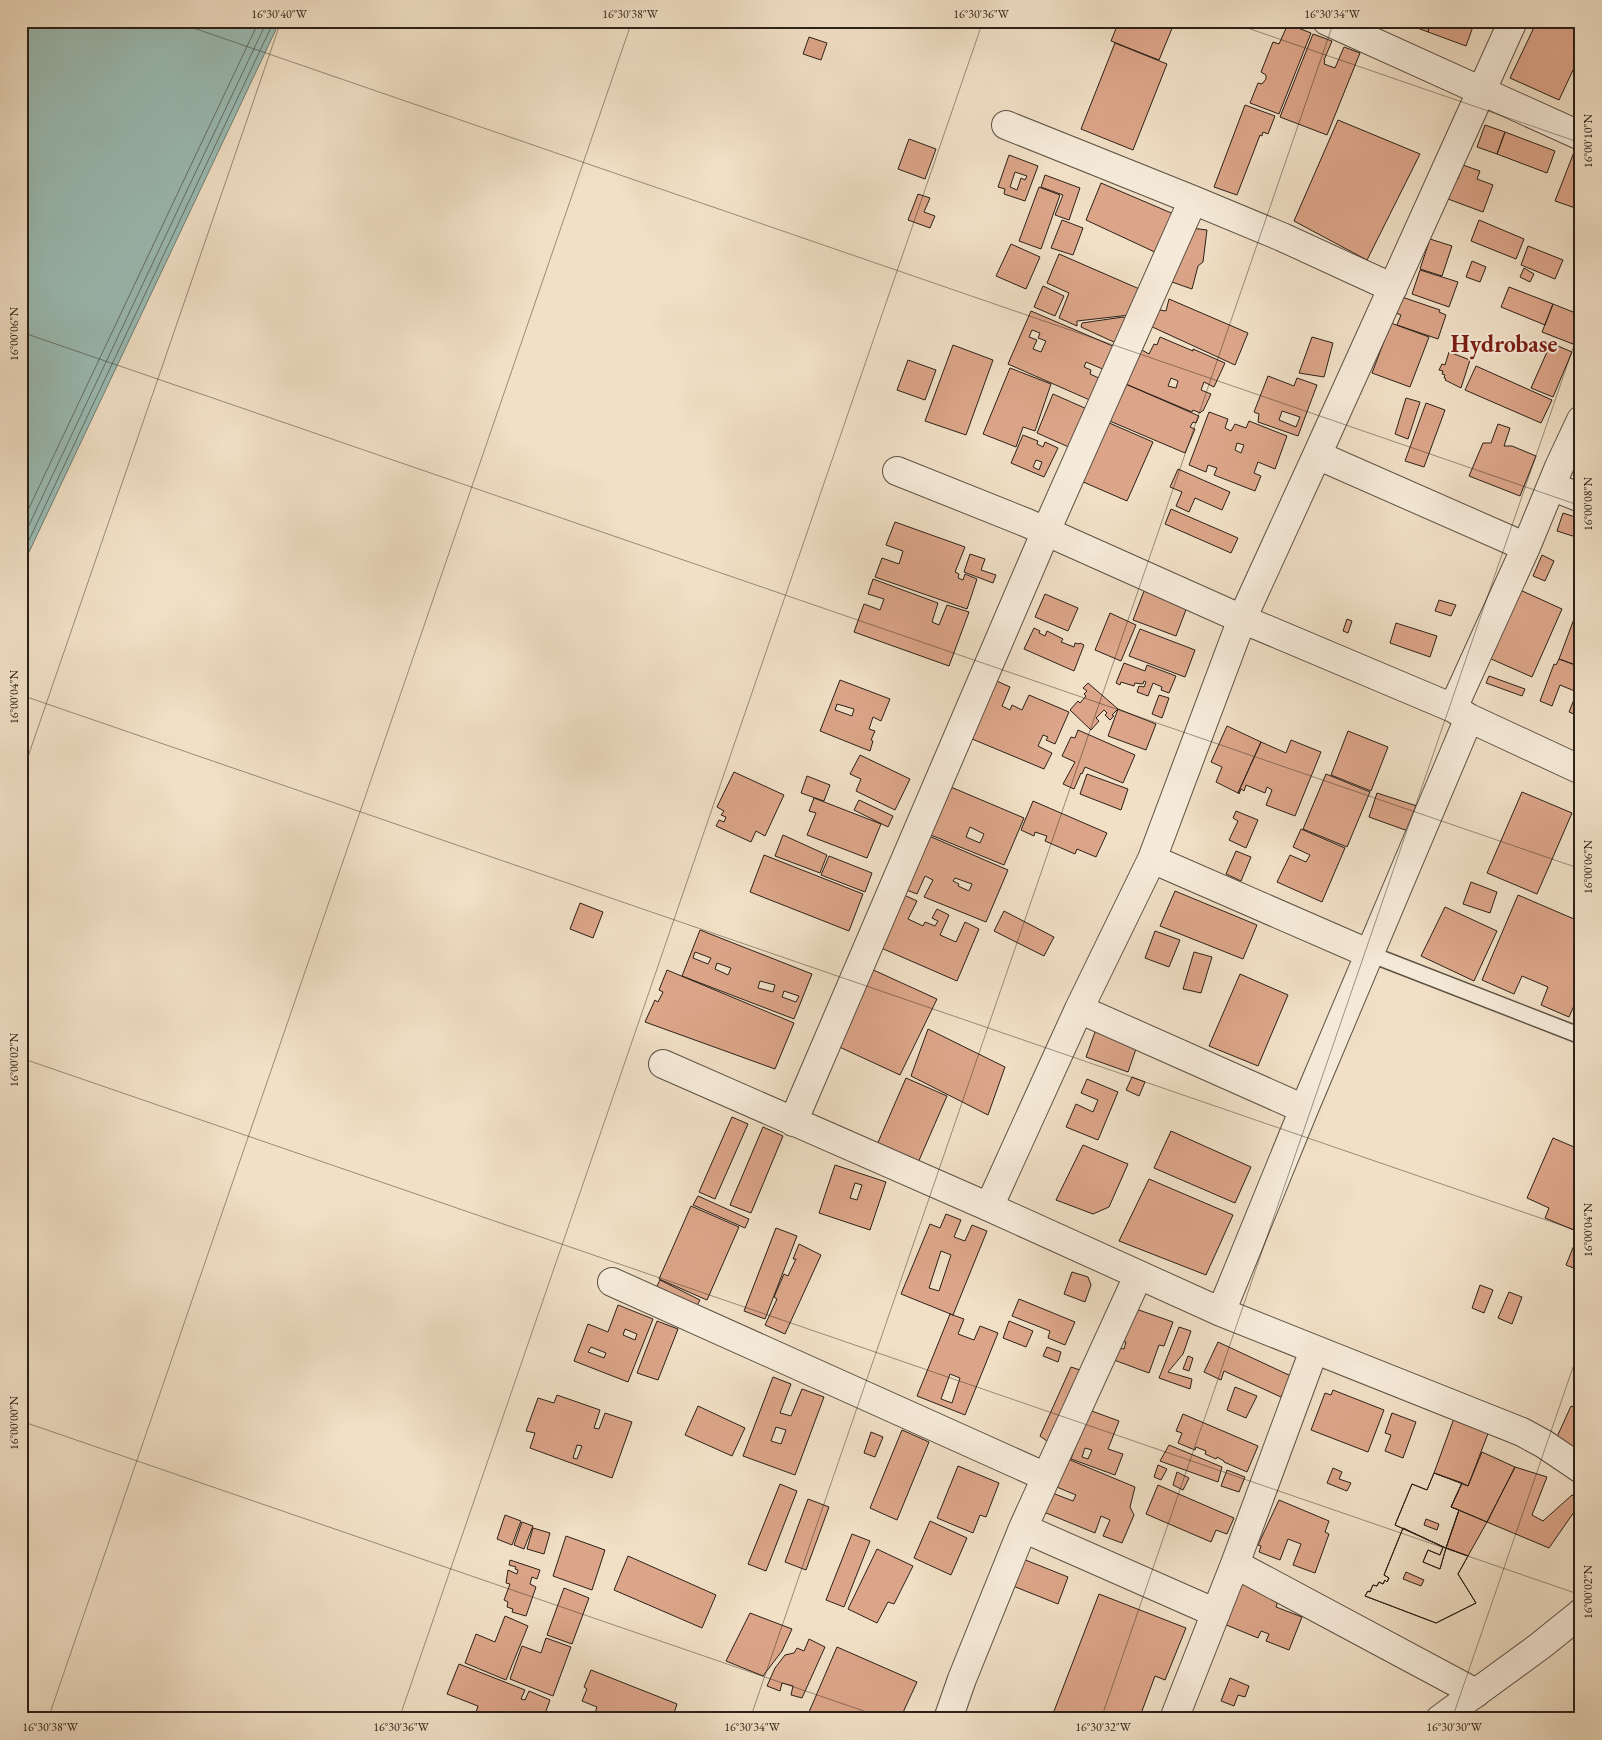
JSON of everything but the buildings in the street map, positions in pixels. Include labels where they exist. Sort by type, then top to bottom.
[{"type":"street","points":[[1327,21],[1581,136]]},
{"type":"street","points":[[989,1207],[1079,1009],[1152,859],[1242,619],[1513,21]]},
{"type":"street","points":[[1006,125],[1282,237],[1393,288]]},
{"type":"street","points":[[793,1122],[1046,531],[1193,200]]},
{"type":"street","points":[[1221,1312],[1370,954],[1526,548],[1551,486],[1581,420]]},
{"type":"street","points":[[1317,455],[1526,548]]},
{"type":"street","points":[[897,471],[1046,531],[1242,619],[1461,713],[1581,770]]},
{"type":"street","points":[[1551,486],[1581,498]]},
{"type":"street","points":[[1152,859],[1370,954]]},
{"type":"street","points":[[1079,1009],[1304,1109]]},
{"type":"street","points":[[663,1064],[989,1207],[1221,1312],[1522,1432],[1544,1444],[1581,1469]]},
{"type":"street","points":[[952,1717],[962,1679],[1023,1528],[1138,1276]]},
{"type":"street","points":[[612,1282],[1046,1478]]},
{"type":"street","points":[[1174,1719],[1235,1564],[1314,1350]]},
{"type":"street","points":[[1023,1528],[1216,1613]]},
{"type":"street","points":[[1235,1564],[1476,1693]]},
{"type":"street","points":[[1440,1719],[1540,1646],[1581,1612]]},
{"type":"lane","points":[[1370,954],[1581,1036]]},
{"type":"water","points":[[21,21],[280,21],[21,569]]},
{"type":"district","name":"Hydrobase","points":[[1504,343]]}]
